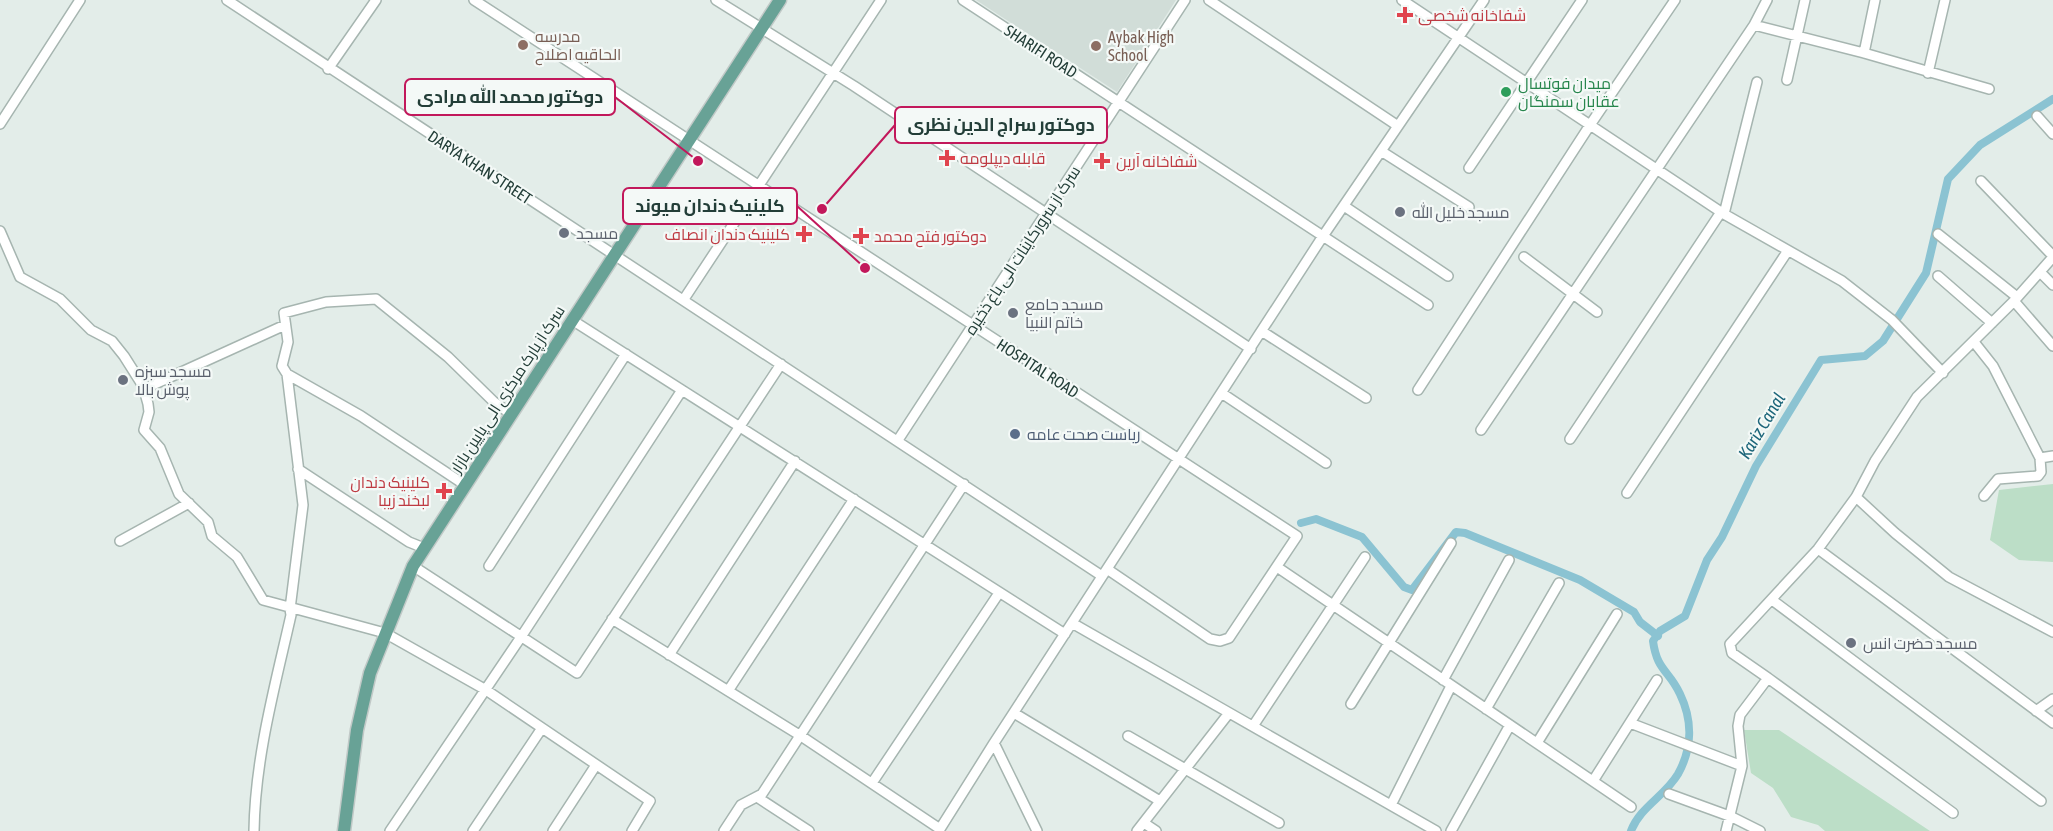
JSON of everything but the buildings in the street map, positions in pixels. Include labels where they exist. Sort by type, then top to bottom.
[{"type":"main road","name":"سرک از پارک مرکزی الی پایین بازار","points":[[344,831],[360,719],[370,673],[412,566],[780,0]]},
{"type":"street","points":[[0,124],[80,0]]},
{"type":"street","name":"DARYA KHAN STREET","points":[[227,0],[328,69],[684,299],[964,484],[1210,639],[1220,641],[1229,638],[1277,567]]},
{"type":"street","points":[[328,69],[376,0]]},
{"type":"street","name":"HOSPITAL ROAD","points":[[474,0],[690,138],[1179,461],[1296,534],[1297,538],[1277,567]]},
{"type":"street","points":[[716,0],[833,74],[1251,350]]},
{"type":"street","points":[[684,299],[758,183],[881,0]]},
{"type":"street","name":"SHARIFI ROAD","points":[[963,0],[1428,305]]},
{"type":"street","name":"سرک از سرورکاینات الی باغ ذخیره","points":[[898,440],[1185,0]]},
{"type":"street","points":[[1209,0],[1398,126]]},
{"type":"street","points":[[1402,0],[1722,213],[1787,252],[1842,281],[1895,323],[1943,373]]},
{"type":"street","points":[[612,620],[801,736],[936,829],[940,829],[1323,236],[1484,0]]},
{"type":"street","points":[[1469,168],[1582,0]]},
{"type":"street","points":[[1418,390],[1590,125],[1675,0]]},
{"type":"street","points":[[1481,430],[1754,25],[1767,0]]},
{"type":"street","points":[[1787,80],[1805,0]]},
{"type":"street","points":[[1864,52],[1875,0]]},
{"type":"street","points":[[1928,73],[1945,0]]},
{"type":"street","points":[[1754,25],[1864,52],[1989,90]]},
{"type":"street","points":[[1570,439],[1722,213],[1757,82]]},
{"type":"street","points":[[2037,116],[2053,134]]},
{"type":"street","points":[[1381,151],[1468,207]]},
{"type":"street","points":[[1953,813],[1768,678],[1730,649],[1730,644],[1818,549],[1856,497],[1875,462],[1917,397],[1974,342],[2053,256],[1981,181]]},
{"type":"street","points":[[1344,206],[1449,276]]},
{"type":"street","points":[[0,231],[20,277],[60,299],[91,330],[112,341],[144,389],[149,412],[144,430],[160,448],[179,494],[208,522],[212,536],[237,557],[263,600],[385,633],[486,690],[650,801],[632,831]]},
{"type":"street","points":[[1938,234],[2015,299],[2053,346]]},
{"type":"street","points":[[1628,494],[1787,252]]},
{"type":"street","points":[[1524,257],[1597,312]]},
{"type":"street","points":[[2040,272],[2053,285]]},
{"type":"street","points":[[1938,276],[1992,322]]},
{"type":"street","points":[[254,831],[254,791],[291,615],[303,505],[287,374],[282,366],[288,342],[284,313],[326,302],[376,299],[448,357],[494,402],[511,414]]},
{"type":"street","points":[[572,320],[1065,634]]},
{"type":"street","points":[[144,389],[285,325]]},
{"type":"street","points":[[1263,332],[1366,399]]},
{"type":"street","points":[[1974,342],[1993,366],[2040,458],[2041,472],[2038,476],[1998,479],[1984,496]]},
{"type":"street","points":[[489,566],[626,354]]},
{"type":"street","points":[[412,566],[577,673],[781,364]]},
{"type":"street","points":[[287,374],[361,417],[465,485]]},
{"type":"street","points":[[390,831],[486,690],[682,390]]},
{"type":"street","points":[[1222,394],[1326,463]]},
{"type":"street","points":[[2040,458],[2053,456]]},
{"type":"street","points":[[669,655],[795,461]]},
{"type":"street","points":[[298,469],[409,542],[424,548]]},
{"type":"street","points":[[724,831],[741,805],[762,794],[964,484]]},
{"type":"street","points":[[1856,497],[1895,533],[1949,577],[2053,632]]},
{"type":"street","points":[[728,691],[854,498]]},
{"type":"street","points":[[120,541],[189,503]]},
{"type":"street","points":[[1351,704],[1451,543]]},
{"type":"street","points":[[1818,549],[2053,723]]},
{"type":"street","points":[[1253,726],[1365,557]]},
{"type":"street","points":[[1391,805],[1447,683],[1509,560]]},
{"type":"street","points":[[1277,567],[1631,807]]},
{"type":"street","points":[[1486,710],[1559,584]]},
{"type":"street","points":[[872,783],[999,593]]},
{"type":"street","points":[[1772,600],[2041,801]]},
{"type":"street","points":[[1537,743],[1617,614]]},
{"type":"street","points":[[1072,623],[1436,831]]},
{"type":"street","points":[[1726,831],[1732,817],[1742,766],[1738,726],[1740,715],[1768,678]]},
{"type":"street","points":[[1593,781],[1658,680]]},
{"type":"street","points":[[2036,711],[2053,699]]},
{"type":"street","points":[[1137,831],[1229,712]]},
{"type":"street","points":[[1014,713],[1160,801]]},
{"type":"street","points":[[1630,723],[1742,766]]},
{"type":"street","points":[[1451,831],[1510,725]]},
{"type":"street","points":[[473,831],[542,728]]},
{"type":"street","points":[[1128,736],[1279,824]]},
{"type":"street","points":[[994,743],[1037,831]]},
{"type":"street","points":[[553,831],[596,765]]},
{"type":"street","points":[[1669,794],[1732,817],[1760,831]]},
{"type":"street","points":[[757,797],[809,831]]},
{"type":"street","points":[[1144,823],[1156,831]]},
{"type":"shaded area","name":"Aybak High School","points":[[976,0],[1176,0],[1117,92]]},
{"type":"green space","points":[[2053,484],[2053,562],[2019,560],[1990,540],[1999,490]]},
{"type":"green space","points":[[1744,730],[1779,730],[1930,831],[1825,831],[1818,825],[1791,817],[1773,788],[1751,773]]},
{"type":"waterway","name":"Kariz Canal","points":[[1631,831],[1640,815],[1673,782],[1683,764],[1688,745],[1689,725],[1684,704],[1676,686],[1657,659],[1653,641],[1660,631],[1685,616],[1707,560],[1722,537],[1756,466],[1821,360],[1865,356],[1883,341],[1926,273],[1948,179],[1980,145],[2053,99]]},
{"type":"waterway","points":[[1301,523],[1316,519],[1362,537],[1404,587],[1412,590],[1456,532],[1465,533],[1580,580],[1634,612],[1640,622],[1658,636]]},
{"type":"place","name":"شفاخانه شخصی","points":[[1405,15]]},
{"type":"place","name":"مدرسه الحاقیه اصلاح","points":[[523,45]]},
{"type":"place","name":"Aybak High School","points":[[1096,46]]},
{"type":"place","name":"میدان فوتسال عقابان سمنگان","points":[[1506,92]]},
{"type":"place","name":"قابله دیپلومه","points":[[947,158]]},
{"type":"place","name":"دوکتور محمد الله مرادی","points":[[698,161]]},
{"type":"place","name":"شفاخانه آرین","points":[[1102,161]]},
{"type":"place","name":"دوکتور سراج الدین نظری","points":[[822,209]]},
{"type":"place","name":"مسجد خلیل الله","points":[[1400,212]]},
{"type":"place","name":"مسجد","points":[[564,233]]},
{"type":"place","name":"کلینیک دندان انصاف","points":[[804,234]]},
{"type":"place","name":"دوکتور فتح محمد","points":[[861,236]]},
{"type":"place","name":"کلینیک دندان میوند","points":[[865,268]]},
{"type":"place","name":"مسجد جامع خاتم النبیا","points":[[1013,313]]},
{"type":"place","name":"مسجد سبزه پوش بالا","points":[[123,380]]},
{"type":"place","name":"ریاست صحت عامه","points":[[1015,434]]},
{"type":"place","name":"کلینیک دندان لبخند زیبا","points":[[444,491]]},
{"type":"place","name":"مسجد حضرت انس","points":[[1851,643]]}]
